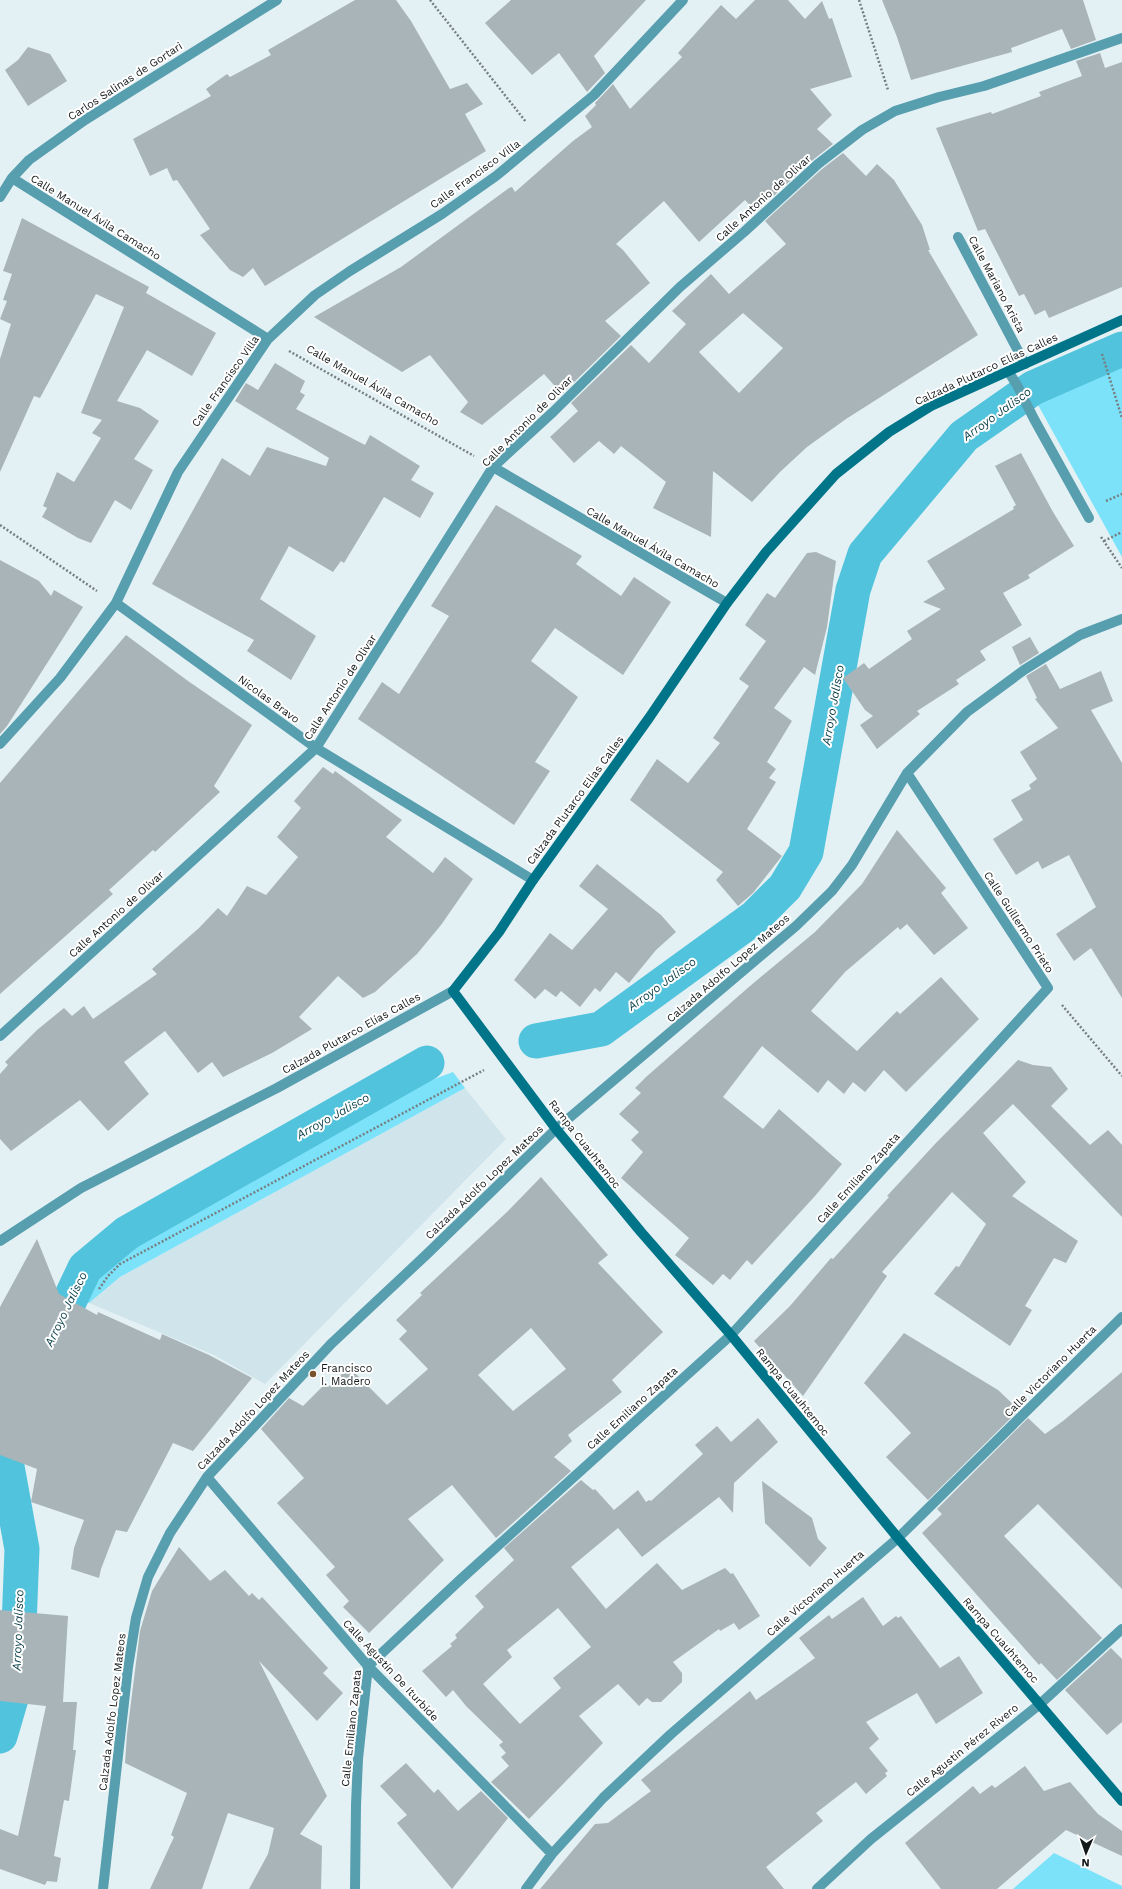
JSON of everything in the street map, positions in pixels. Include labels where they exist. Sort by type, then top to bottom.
[{"type":"main road","name":"Calzada Plutarco Elías Calles","points":[[453,991],[499,932],[533,880],[649,718],[727,603],[766,552],[836,474],[889,432],[931,406],[1122,320]]},
{"type":"main road","name":"Rampa Cuauhtemoc","points":[[453,991],[556,1129],[641,1232],[731,1335],[898,1538],[1122,1801]]},
{"type":"street","name":"Carlos Salinas de Gortari","points":[[0,197],[12,178],[28,160],[85,120],[277,0]]},
{"type":"street","name":"Calle Francisco Villa","points":[[0,744],[60,678],[116,603],[178,472],[268,339],[315,295],[350,271],[442,214],[496,176],[594,95],[683,0]]},
{"type":"street","name":"Calle Antonio de Olivar","points":[[0,1036],[316,748],[493,467],[553,412],[680,287],[744,232],[818,164],[862,130],[895,111],[939,97],[984,86],[1122,38]]},
{"type":"street","name":"Calle Manuel Ávila Camacho","points":[[12,178],[268,339]]},
{"type":"street","name":"Calle Mariano Arista","points":[[958,237],[1025,364]]},
{"type":"street","points":[[1008,371],[1089,518]]},
{"type":"street","name":"Calle Manuel Ávila Camacho","points":[[493,467],[727,603]]},
{"type":"street","name":"Nicolas Bravo","points":[[116,603],[316,748],[533,880]]},
{"type":"street","name":"Calzada Adolfo Lopez Mateos","points":[[103,1889],[128,1667],[136,1618],[148,1577],[170,1533],[206,1477],[331,1344],[426,1255],[556,1129],[796,926],[832,891],[852,865],[907,773],[967,712],[1024,670],[1080,635],[1122,619]]},
{"type":"street","name":"Calle Guillermo Prieto","points":[[907,773],[1048,988]]},
{"type":"street","name":"Calle Emiliano Zapata","points":[[355,1889],[358,1759],[368,1666],[461,1579],[731,1335],[1048,988]]},
{"type":"street","name":"Calzada Plutarco Elías Calles","points":[[0,1241],[81,1188],[277,1088],[453,991]]},
{"type":"street","name":"Calle Victoriano Huerta","points":[[526,1889],[552,1854],[603,1798],[671,1734],[898,1538],[1122,1317]]},
{"type":"street","name":"Calle Agustín De Iturbide","points":[[206,1477],[368,1666],[552,1854]]},
{"type":"street","name":"Calle Agustín Pérez Rivero","points":[[817,1889],[871,1839],[1040,1704],[1122,1630]]},
{"type":"path","points":[[430,0],[540,140]]},
{"type":"path","points":[[859,0],[895,111]]},
{"type":"path","points":[[1095,332],[1122,418]]},
{"type":"path","name":"Calle Manuel Ávila Camacho","points":[[268,339],[493,467]]},
{"type":"path","points":[[1089,518],[1122,568]]},
{"type":"path","points":[[0,525],[116,603]]},
{"type":"path","points":[[1104,541],[1122,532]]},
{"type":"path","name":"Calle Guillermo Prieto","points":[[1048,988],[1122,1076]]},
{"type":"path","points":[[99,1289],[108,1276],[120,1264],[504,1059]]},
{"type":"shaded area","points":[[1122,359],[1122,557],[1032,394]]},
{"type":"shaded area","points":[[453,1072],[465,1088],[120,1277],[89,1303],[80,1299],[94,1272],[125,1247],[429,1081]]},
{"type":"shaded area","points":[[465,1088],[506,1139],[265,1384],[214,1355],[89,1303],[120,1277]]},
{"type":"shaded area","points":[[1054,1853],[1122,1886],[1122,1889],[1013,1889]]},
{"type":"building","points":[[355,0],[396,0],[411,21],[450,89],[467,83],[483,104],[465,114],[486,151],[265,286],[253,268],[243,277],[230,270],[200,235],[210,229],[177,180],[173,181],[167,168],[150,176],[133,139],[211,96],[206,89],[227,74],[230,77],[271,55],[268,50]]},
{"type":"building","points":[[511,0],[646,0],[594,56],[605,73],[587,92],[559,53],[532,75],[485,23]]},
{"type":"building","points":[[755,0],[788,0],[805,19],[822,1],[829,19],[832,18],[852,77],[810,89],[832,115],[817,129],[833,144],[814,159],[756,212],[745,200],[699,242],[664,201],[616,244],[623,250],[650,283],[605,321],[621,336],[562,394],[544,374],[482,425],[460,412],[468,402],[430,355],[402,372],[314,317],[401,267],[509,188],[512,187],[515,192],[573,141],[592,127],[585,116],[613,84],[630,109],[682,57],[678,53],[721,5],[736,19]]},
{"type":"building","points":[[882,0],[1083,0],[1096,40],[1071,49],[1062,29],[1011,48],[1012,52],[911,80],[897,37]]},
{"type":"building","points":[[28,47],[50,54],[67,81],[28,106],[5,70],[18,60]]},
{"type":"building","points":[[1100,53],[1105,68],[1122,62],[1122,287],[1049,318],[1045,310],[1035,315],[1024,294],[1019,296],[985,229],[978,231],[936,128],[991,112],[992,114],[1041,96],[1039,92],[1082,76],[1076,61]]},
{"type":"building","points":[[843,153],[866,176],[877,164],[894,180],[922,225],[930,250],[928,250],[978,335],[846,419],[807,447],[780,472],[752,502],[713,471],[711,537],[653,508],[666,482],[621,446],[614,454],[599,441],[574,463],[550,437],[578,411],[571,403],[631,345],[649,363],[686,324],[672,311],[711,274],[729,294],[786,244],[765,221],[822,169]],"holes":[[[743,313],[783,348],[739,393],[699,352]]]},
{"type":"building","points":[[22,218],[149,287],[146,293],[216,333],[192,376],[147,350],[117,401],[140,408],[159,421],[134,459],[153,470],[131,510],[115,500],[91,543],[78,538],[42,517],[47,508],[43,506],[57,472],[74,482],[101,438],[92,433],[102,420],[81,413],[124,307],[96,294],[40,398],[34,396],[0,472],[0,359],[11,324],[0,319],[7,301],[3,300],[12,274],[3,271]]},
{"type":"building","points":[[275,363],[305,381],[300,392],[305,395],[296,409],[365,445],[370,435],[420,466],[411,480],[434,493],[420,518],[384,497],[344,563],[341,561],[333,572],[289,546],[260,599],[316,636],[291,680],[247,651],[254,640],[152,584],[222,458],[250,476],[267,447],[326,466],[329,458],[235,401],[246,383],[258,390]]},
{"type":"building","points":[[1021,453],[1053,512],[1074,546],[1028,575],[1030,578],[1003,593],[1022,625],[980,651],[986,660],[956,680],[959,684],[917,711],[920,714],[877,749],[860,725],[873,716],[865,710],[843,678],[864,663],[869,669],[912,639],[907,631],[941,609],[923,602],[945,589],[927,561],[1014,509],[1013,507],[1016,505],[995,466]]},
{"type":"building","points":[[496,505],[582,556],[576,564],[621,596],[634,577],[671,602],[623,675],[555,628],[531,661],[578,697],[535,762],[550,771],[514,825],[358,719],[382,682],[399,694],[449,616],[431,606]]},
{"type":"building","points":[[816,552],[836,561],[827,627],[815,675],[804,667],[774,708],[792,721],[767,762],[776,769],[769,778],[776,782],[747,829],[782,856],[753,893],[738,906],[716,880],[723,872],[630,800],[657,759],[688,783],[720,743],[713,738],[749,686],[739,679],[766,641],[745,625],[767,593],[775,598],[807,553]]},
{"type":"building","points":[[0,560],[39,581],[51,596],[54,590],[83,607],[7,726],[0,734]]},
{"type":"building","points":[[126,635],[188,681],[252,725],[214,786],[220,792],[155,852],[153,850],[109,890],[113,894],[0,994],[0,783]]},
{"type":"building","points":[[1030,637],[1039,653],[1020,665],[1012,647]]},
{"type":"building","points":[[1046,664],[1060,689],[1101,671],[1113,701],[1091,710],[1122,763],[1122,998],[1091,948],[1074,961],[1056,934],[1096,907],[1069,855],[1042,869],[1038,861],[1016,875],[993,839],[1023,820],[1011,800],[1031,789],[1029,785],[1037,779],[1020,752],[1058,728],[1035,699],[1037,698],[1026,676]]},
{"type":"building","points":[[323,767],[333,774],[335,771],[402,820],[386,837],[433,873],[445,857],[473,879],[441,925],[417,954],[375,992],[363,998],[338,976],[299,1017],[312,1029],[272,1053],[223,1077],[212,1062],[198,1073],[165,1031],[124,1062],[149,1094],[108,1131],[80,1100],[11,1151],[0,1139],[0,1074],[8,1065],[5,1062],[37,1030],[64,1008],[72,1016],[84,1006],[93,1019],[157,974],[152,969],[199,928],[218,908],[227,916],[247,886],[266,895],[298,857],[277,837],[301,808],[294,801]]},
{"type":"building","points":[[897,830],[946,888],[941,893],[968,928],[934,955],[907,924],[900,930],[898,927],[845,972],[811,1011],[857,1051],[897,1011],[900,1014],[941,977],[979,1019],[906,1092],[884,1070],[865,1092],[853,1082],[844,1094],[828,1080],[818,1093],[762,1046],[723,1097],[763,1129],[779,1109],[842,1164],[752,1265],[747,1260],[730,1280],[723,1274],[713,1285],[675,1255],[689,1238],[621,1178],[643,1152],[631,1140],[639,1132],[619,1114],[641,1093],[635,1088],[646,1077],[750,986],[815,932],[862,884]]},
{"type":"building","points":[[597,864],[661,915],[676,932],[656,950],[629,983],[616,972],[600,992],[595,988],[580,1007],[561,991],[556,997],[545,989],[535,999],[514,980],[550,933],[572,950],[608,909],[579,886]]},
{"type":"building","points":[[1018,1060],[1033,1065],[1051,1067],[1068,1089],[1051,1106],[1090,1145],[1108,1130],[1122,1145],[1122,1217],[1013,1104],[983,1133],[1026,1182],[1012,1196],[1078,1241],[1066,1263],[1054,1258],[1025,1306],[1032,1310],[1010,1346],[934,1294],[956,1266],[959,1267],[986,1224],[952,1192],[882,1272],[887,1276],[803,1396],[754,1341],[790,1306],[831,1258],[833,1259],[889,1197],[887,1196],[935,1144]]},
{"type":"building","points":[[541,1177],[608,1255],[598,1263],[663,1332],[612,1380],[622,1392],[568,1435],[572,1441],[554,1457],[571,1471],[496,1538],[452,1485],[408,1519],[444,1560],[369,1633],[343,1607],[349,1601],[326,1575],[335,1567],[277,1503],[304,1478],[261,1429],[289,1398],[303,1406],[325,1384],[328,1387],[349,1367],[387,1405],[428,1369],[399,1339],[407,1331],[396,1320],[422,1295],[420,1293],[507,1212]],"holes":[[[531,1328],[566,1369],[513,1411],[478,1375]]]},
{"type":"building","points":[[37,1239],[59,1294],[97,1315],[98,1312],[160,1340],[162,1334],[209,1355],[252,1378],[193,1451],[173,1443],[127,1532],[116,1530],[99,1578],[71,1569],[74,1548],[84,1520],[31,1502],[37,1469],[0,1455],[0,1307]]},
{"type":"building","points":[[904,1333],[998,1390],[1019,1410],[928,1500],[886,1457],[911,1433],[864,1383]]},
{"type":"building","points":[[1122,1372],[1122,1589],[1038,1504],[1004,1536],[1102,1638],[1057,1680],[1041,1663],[1039,1665],[922,1533],[942,1514],[937,1509],[1028,1418],[1045,1434]]},
{"type":"building","points":[[758,1418],[778,1442],[734,1483],[733,1513],[719,1497],[642,1557],[618,1528],[571,1567],[606,1609],[657,1563],[682,1590],[725,1568],[731,1574],[733,1573],[760,1616],[739,1630],[734,1623],[720,1631],[719,1629],[673,1662],[682,1673],[682,1682],[661,1702],[652,1702],[647,1698],[639,1706],[618,1684],[579,1716],[603,1743],[529,1819],[491,1782],[509,1766],[501,1757],[506,1753],[499,1745],[503,1742],[466,1706],[453,1690],[446,1697],[422,1671],[452,1646],[450,1644],[457,1638],[455,1635],[484,1607],[475,1596],[514,1560],[504,1548],[581,1480],[593,1490],[595,1489],[614,1510],[638,1490],[646,1502],[649,1500],[651,1501],[703,1454],[695,1445],[717,1426],[731,1442]],"holes":[[[558,1608],[591,1647],[553,1678],[561,1688],[520,1724],[483,1684],[512,1657],[507,1650]]]},
{"type":"building","points":[[762,1481],[812,1518],[818,1539],[827,1548],[810,1567],[765,1523]]},
{"type":"building","points":[[179,1547],[210,1581],[225,1570],[249,1596],[252,1593],[259,1600],[262,1597],[328,1668],[323,1673],[343,1693],[317,1721],[259,1661],[327,1796],[300,1834],[322,1846],[321,1889],[249,1889],[268,1854],[274,1828],[228,1813],[202,1889],[150,1889],[174,1837],[171,1835],[187,1793],[125,1763],[127,1734],[140,1631],[152,1591]]},
{"type":"building","points":[[863,1597],[883,1626],[896,1616],[898,1618],[901,1616],[940,1668],[959,1656],[983,1693],[936,1724],[917,1693],[866,1722],[879,1739],[869,1748],[888,1771],[885,1773],[887,1776],[866,1794],[856,1782],[816,1813],[823,1821],[766,1867],[784,1889],[540,1889],[595,1824],[608,1823],[651,1791],[641,1780],[750,1691],[756,1700],[815,1658],[799,1638],[829,1615],[832,1619]]},
{"type":"building","points":[[0,1610],[68,1616],[63,1702],[77,1702],[73,1750],[76,1750],[69,1801],[64,1800],[54,1856],[61,1858],[57,1882],[47,1881],[45,1885],[0,1869],[0,1829],[18,1836],[46,1706],[0,1701]]},
{"type":"building","points":[[1111,1648],[1122,1659],[1122,1722],[1107,1735],[1065,1690]]},
{"type":"building","points":[[406,1763],[434,1793],[438,1789],[458,1811],[481,1791],[508,1818],[452,1889],[397,1823],[407,1815],[380,1786]]},
{"type":"building","points":[[1025,1766],[1044,1791],[1070,1782],[1098,1814],[1122,1831],[1122,1856],[1066,1830],[997,1889],[941,1889],[905,1843],[973,1786],[980,1794],[992,1785],[995,1788]]},
{"type":"waterway","name":"Arroyo Jalisco","points":[[536,1041],[601,1029],[754,918],[785,887],[806,852],[853,590],[865,554],[964,436],[1033,388],[1122,349]]},
{"type":"waterway","name":"Arroyo Jalisco","points":[[49,1344],[85,1268],[127,1233],[427,1063]]},
{"type":"waterway","name":"Arroyo Jalisco","points":[[0,1736],[17,1678],[22,1549],[4,1450],[18,1411]]},
{"type":"place","name":"Francisco I. Madero","points":[[313,1374]]}]
